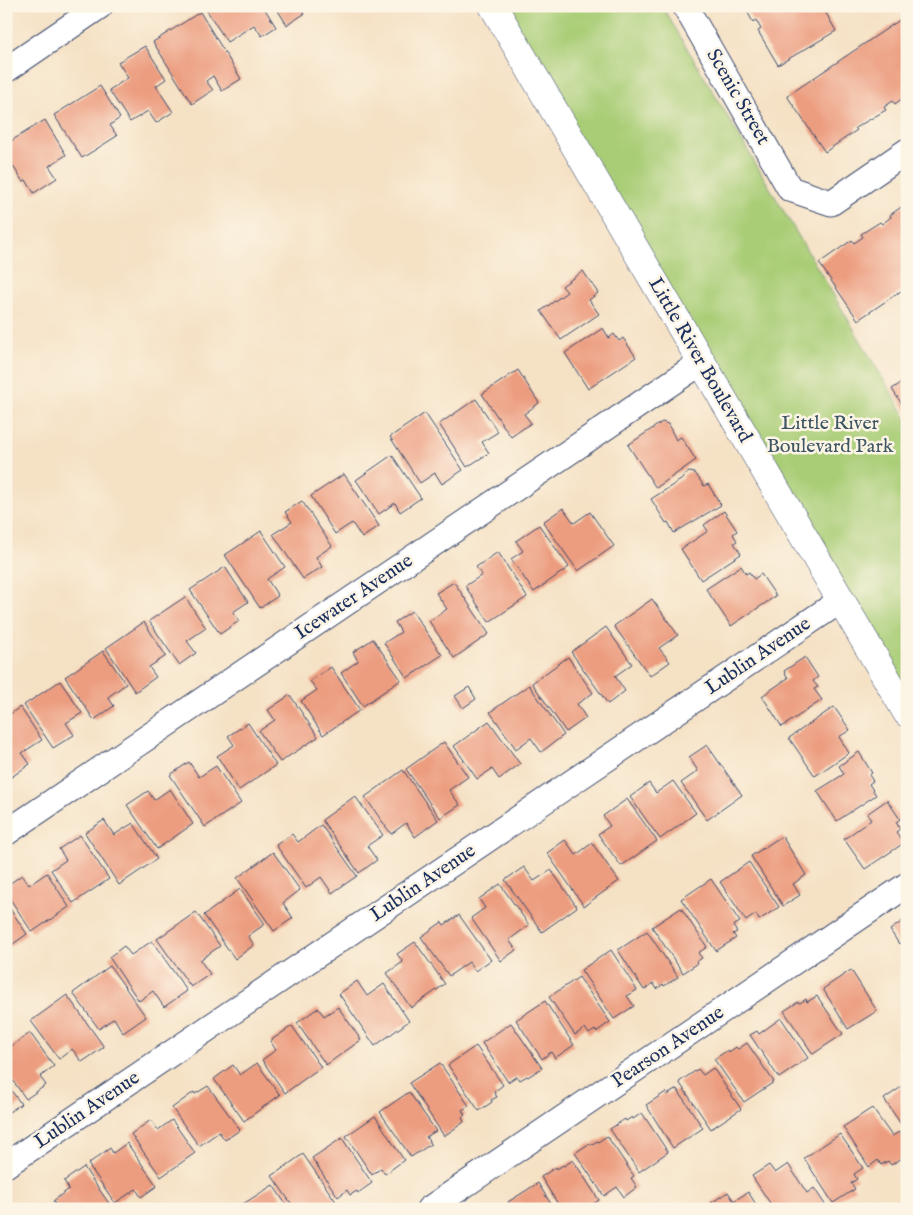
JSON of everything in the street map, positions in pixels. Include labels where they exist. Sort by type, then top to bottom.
[{"type":"street","points":[[6,70],[100,6]]},
{"type":"street","name":"Little River Boulevard","points":[[493,6],[907,713]]},
{"type":"street","name":"Scenic Street","points":[[685,6],[790,188],[832,203],[907,151]]},
{"type":"street","name":"Icewater Avenue","points":[[6,833],[702,362]]},
{"type":"street","name":"Lublin Avenue","points":[[6,1165],[840,601]]},
{"type":"street","name":"Pearson Avenue","points":[[430,1209],[907,885]]},
{"type":"green space","name":"Little River Boulevard Park","points":[[493,6],[662,6],[907,419],[907,713]]},
{"type":"building","points":[[204,6],[263,6],[276,27],[262,36],[254,25],[227,42]]},
{"type":"building","points":[[275,6],[299,6],[304,14],[287,25]]},
{"type":"building","points":[[744,6],[822,6],[836,31],[778,65],[758,31],[761,29],[756,20],[753,22]]},
{"type":"building","points":[[200,12],[241,79],[222,91],[213,76],[206,81],[213,90],[192,104],[153,42]]},
{"type":"building","points":[[907,15],[907,95],[895,104],[893,101],[884,107],[886,110],[855,128],[857,130],[825,152],[787,96]]},
{"type":"building","points":[[145,46],[166,79],[156,86],[173,112],[156,123],[148,111],[130,122],[109,90],[128,78],[118,62]]},
{"type":"building","points":[[100,86],[120,118],[110,125],[117,136],[82,158],[54,115]]},
{"type":"building","points":[[45,120],[66,155],[49,166],[57,178],[34,193],[26,180],[23,182],[6,155],[6,144]]},
{"type":"building","points":[[907,203],[907,287],[858,320],[819,263],[852,240],[854,243],[863,237],[861,234],[880,222],[882,224],[891,217],[890,215]]},
{"type":"building","points":[[583,271],[598,293],[589,300],[599,314],[561,340],[541,311],[567,292],[562,286]]},
{"type":"building","points":[[603,328],[609,338],[614,334],[619,341],[623,338],[636,357],[588,389],[565,353]]},
{"type":"building","points":[[518,370],[539,403],[524,414],[531,423],[511,437],[482,394]]},
{"type":"building","points":[[907,379],[907,412],[892,389]]},
{"type":"building","points":[[476,399],[498,432],[482,442],[489,453],[467,467],[439,424]]},
{"type":"building","points":[[425,413],[463,470],[442,484],[435,473],[420,483],[390,437]]},
{"type":"building","points":[[662,422],[668,424],[676,440],[681,437],[696,460],[656,488],[628,445]]},
{"type":"building","points":[[392,455],[421,498],[400,512],[395,503],[379,514],[356,480]]},
{"type":"building","points":[[689,472],[695,473],[704,486],[708,484],[721,505],[674,533],[651,499],[684,478],[683,476]]},
{"type":"building","points":[[344,474],[379,526],[362,538],[352,523],[335,534],[311,496]]},
{"type":"building","points":[[302,501],[332,546],[316,557],[322,567],[303,579],[273,534],[292,522],[285,512]]},
{"type":"building","points":[[563,508],[574,523],[590,512],[614,546],[578,571],[543,522]]},
{"type":"building","points":[[724,511],[737,531],[733,534],[737,541],[734,543],[741,554],[701,580],[681,549],[708,531],[704,525]]},
{"type":"building","points":[[539,525],[569,567],[534,592],[511,559],[523,551],[516,541]]},
{"type":"building","points":[[261,531],[285,567],[267,579],[278,596],[260,608],[225,555]]},
{"type":"building","points":[[498,552],[527,597],[489,622],[465,586],[482,575],[476,567]]},
{"type":"building","points":[[741,566],[746,574],[749,572],[754,579],[761,574],[776,596],[731,626],[706,589]]},
{"type":"building","points":[[225,567],[248,602],[233,612],[239,621],[220,634],[190,590]]},
{"type":"building","points":[[454,582],[489,634],[454,658],[429,621],[447,609],[436,593]]},
{"type":"building","points":[[185,597],[206,628],[187,641],[196,653],[179,665],[149,621]]},
{"type":"building","points":[[652,599],[678,635],[659,648],[670,662],[650,676],[614,626]]},
{"type":"building","points":[[412,611],[442,655],[407,678],[384,643],[401,632],[395,622]]},
{"type":"building","points":[[144,622],[166,656],[149,667],[156,677],[135,692],[106,648]]},
{"type":"building","points":[[606,627],[632,664],[615,676],[625,691],[608,704],[571,652]]},
{"type":"building","points":[[373,639],[401,680],[363,706],[341,673],[358,661],[353,652]]},
{"type":"building","points":[[103,651],[126,684],[108,697],[114,706],[94,720],[65,677]]},
{"type":"building","points":[[568,657],[593,693],[577,704],[586,718],[566,732],[532,683]]},
{"type":"building","points":[[805,657],[818,677],[813,681],[818,687],[814,689],[822,700],[782,727],[762,696],[788,678],[784,671]]},
{"type":"building","points":[[331,667],[360,710],[323,735],[301,701],[317,690],[310,681]]},
{"type":"building","points":[[60,681],[82,713],[66,723],[74,735],[53,748],[24,705]]},
{"type":"building","points":[[529,685],[564,735],[541,752],[531,738],[516,749],[490,712]]},
{"type":"building","points":[[469,687],[476,699],[463,708],[455,696]]},
{"type":"building","points":[[290,695],[318,737],[280,762],[259,731],[275,720],[268,710]]},
{"type":"building","points":[[20,707],[42,740],[22,753],[30,764],[10,778],[6,772],[6,717]]},
{"type":"building","points":[[834,707],[850,730],[839,737],[849,753],[815,776],[789,738]]},
{"type":"building","points":[[489,721],[520,764],[499,779],[492,769],[477,779],[454,746]]},
{"type":"building","points":[[248,723],[276,765],[239,790],[217,756],[234,745],[228,736]]},
{"type":"building","points":[[444,742],[468,777],[449,790],[460,805],[440,818],[406,769]]},
{"type":"building","points":[[707,745],[742,795],[707,820],[681,783],[698,771],[689,757]]},
{"type":"building","points":[[859,752],[872,773],[869,775],[873,781],[869,784],[876,795],[837,821],[817,791],[844,774],[839,766]]},
{"type":"building","points":[[189,762],[199,777],[216,766],[241,803],[205,827],[170,775]]},
{"type":"building","points":[[403,770],[438,820],[415,837],[406,823],[391,834],[365,797]]},
{"type":"building","points":[[673,781],[696,813],[660,839],[630,797],[649,783],[656,793]]},
{"type":"building","points":[[170,789],[193,824],[157,849],[127,805],[148,791],[154,800]]},
{"type":"building","points":[[355,796],[383,835],[367,846],[377,860],[359,873],[322,820]]},
{"type":"building","points":[[627,799],[657,841],[621,866],[598,834],[610,826],[603,816]]},
{"type":"building","points":[[887,800],[900,819],[896,822],[900,829],[896,832],[904,843],[865,869],[844,839],[871,820],[867,814]]},
{"type":"building","points":[[104,820],[114,835],[133,823],[157,859],[119,885],[85,833]]},
{"type":"building","points":[[321,825],[357,876],[332,893],[321,877],[306,888],[276,845],[292,834],[298,842]]},
{"type":"building","points":[[80,835],[109,879],[73,903],[51,870],[66,860],[59,849]]},
{"type":"building","points":[[782,836],[806,875],[793,884],[800,895],[783,906],[751,856]]},
{"type":"building","points":[[565,840],[576,855],[592,843],[619,881],[584,906],[547,853]]},
{"type":"building","points":[[273,852],[300,890],[283,903],[293,918],[274,931],[237,878]]},
{"type":"building","points":[[749,862],[779,907],[759,920],[756,914],[746,921],[720,882]]},
{"type":"building","points":[[524,867],[534,881],[551,870],[577,907],[542,932],[505,880]]},
{"type":"building","points":[[47,873],[69,907],[32,932],[6,893],[6,886],[22,875],[29,885]]},
{"type":"building","points":[[711,879],[740,922],[733,926],[737,932],[733,934],[736,938],[716,951],[681,899]]},
{"type":"building","points":[[500,884],[529,925],[509,940],[516,950],[501,961],[471,918],[485,908],[479,899]]},
{"type":"building","points":[[240,889],[265,924],[248,936],[254,945],[235,959],[204,915]]},
{"type":"building","points":[[6,903],[27,934],[6,949]]},
{"type":"building","points":[[681,908],[707,947],[698,953],[702,958],[696,962],[697,964],[683,973],[652,927]]},
{"type":"building","points":[[196,912],[220,946],[200,960],[210,974],[191,987],[157,939]]},
{"type":"building","points":[[459,915],[491,960],[475,971],[469,962],[449,976],[421,937],[442,922],[444,925]]},
{"type":"building","points":[[907,918],[907,950],[901,942],[899,944],[890,930]]},
{"type":"building","points":[[647,931],[678,977],[657,989],[653,983],[644,990],[618,950]]},
{"type":"building","points":[[152,941],[187,991],[164,1007],[153,991],[139,1001],[109,957],[124,946],[131,955]]},
{"type":"building","points":[[415,942],[445,984],[411,1008],[387,973],[403,962],[397,954]]},
{"type":"building","points":[[611,950],[637,990],[627,996],[634,1006],[614,1019],[581,970]]},
{"type":"building","points":[[110,966],[146,1017],[123,1033],[114,1018],[99,1029],[73,993]]},
{"type":"building","points":[[851,970],[877,1011],[848,1029],[823,989]]},
{"type":"building","points":[[579,977],[610,1022],[596,1032],[595,1030],[589,1034],[585,1028],[575,1035],[549,997]]},
{"type":"building","points":[[357,981],[367,996],[384,984],[409,1021],[375,1046],[339,994]]},
{"type":"building","points":[[67,995],[104,1047],[82,1062],[72,1049],[59,1059],[31,1021]]},
{"type":"building","points":[[817,996],[843,1034],[813,1054],[784,1011],[798,1002],[800,1003],[806,999],[807,1002]]},
{"type":"building","points":[[545,1001],[574,1045],[555,1058],[551,1052],[542,1059],[516,1020]]},
{"type":"building","points":[[338,1007],[361,1040],[326,1065],[297,1023],[318,1008],[324,1016]]},
{"type":"building","points":[[781,1018],[808,1058],[779,1078],[750,1035],[757,1031],[759,1034]]},
{"type":"building","points":[[511,1023],[542,1068],[528,1077],[520,1080],[517,1076],[508,1082],[482,1043]]},
{"type":"building","points":[[292,1026],[321,1067],[285,1093],[262,1060],[276,1050],[270,1041]]},
{"type":"building","points":[[30,1033],[54,1066],[40,1077],[46,1085],[26,1099],[6,1071],[6,1050]]},
{"type":"building","points":[[747,1043],[774,1082],[744,1102],[714,1059],[728,1050],[729,1052],[736,1047],[738,1049]]},
{"type":"building","points":[[476,1046],[503,1085],[494,1092],[497,1097],[479,1111],[448,1065]]},
{"type":"building","points":[[257,1063],[280,1095],[244,1121],[214,1079],[233,1065],[240,1075]]},
{"type":"building","points":[[440,1063],[469,1106],[462,1110],[465,1115],[462,1117],[464,1122],[444,1136],[409,1083]]},
{"type":"building","points":[[713,1068],[741,1109],[711,1129],[679,1082],[698,1069],[703,1075]]},
{"type":"building","points":[[6,1083],[21,1104],[6,1114]]},
{"type":"building","points":[[907,1083],[907,1133],[884,1099]]},
{"type":"building","points":[[208,1086],[240,1130],[225,1140],[219,1132],[199,1146],[172,1108],[194,1092],[195,1094]]},
{"type":"building","points":[[677,1089],[703,1128],[673,1148],[646,1105],[666,1092],[667,1095]]},
{"type":"building","points":[[409,1092],[436,1131],[426,1137],[431,1144],[411,1157],[380,1112]]},
{"type":"building","points":[[872,1108],[892,1136],[899,1132],[907,1144],[907,1155],[891,1165],[888,1161],[881,1165],[878,1160],[869,1167],[843,1127]]},
{"type":"building","points":[[642,1113],[668,1152],[639,1172],[610,1129],[625,1119],[626,1121],[632,1117],[633,1119]]},
{"type":"building","points":[[375,1116],[404,1160],[385,1174],[381,1168],[372,1175],[346,1136]]},
{"type":"building","points":[[151,1120],[158,1130],[172,1120],[195,1153],[161,1177],[131,1134]]},
{"type":"building","points":[[840,1134],[863,1168],[854,1174],[857,1179],[851,1183],[855,1189],[833,1203],[804,1158]]},
{"type":"building","points":[[607,1136],[634,1176],[631,1178],[637,1187],[624,1197],[617,1187],[604,1196],[575,1153],[590,1143],[591,1145]]},
{"type":"building","points":[[342,1138],[372,1183],[358,1193],[357,1191],[350,1195],[347,1190],[338,1197],[312,1158]]},
{"type":"building","points":[[127,1143],[157,1186],[141,1197],[136,1189],[115,1203],[88,1164],[110,1148],[113,1153]]},
{"type":"building","points":[[303,1154],[339,1206],[335,1209],[295,1209],[272,1176]]},
{"type":"building","points":[[573,1160],[599,1200],[586,1209],[561,1209],[541,1177],[556,1167],[557,1169]]},
{"type":"building","points":[[788,1164],[807,1193],[814,1188],[828,1209],[774,1209],[752,1176],[769,1165],[775,1173]]},
{"type":"building","points":[[84,1167],[113,1209],[59,1209],[53,1201],[69,1189],[64,1181]]},
{"type":"building","points":[[538,1183],[554,1209],[513,1209],[508,1202]]},
{"type":"building","points":[[273,1185],[289,1209],[247,1209],[243,1204]]},
{"type":"building","points":[[728,1192],[734,1201],[748,1192],[759,1209],[715,1209],[711,1203]]}]
